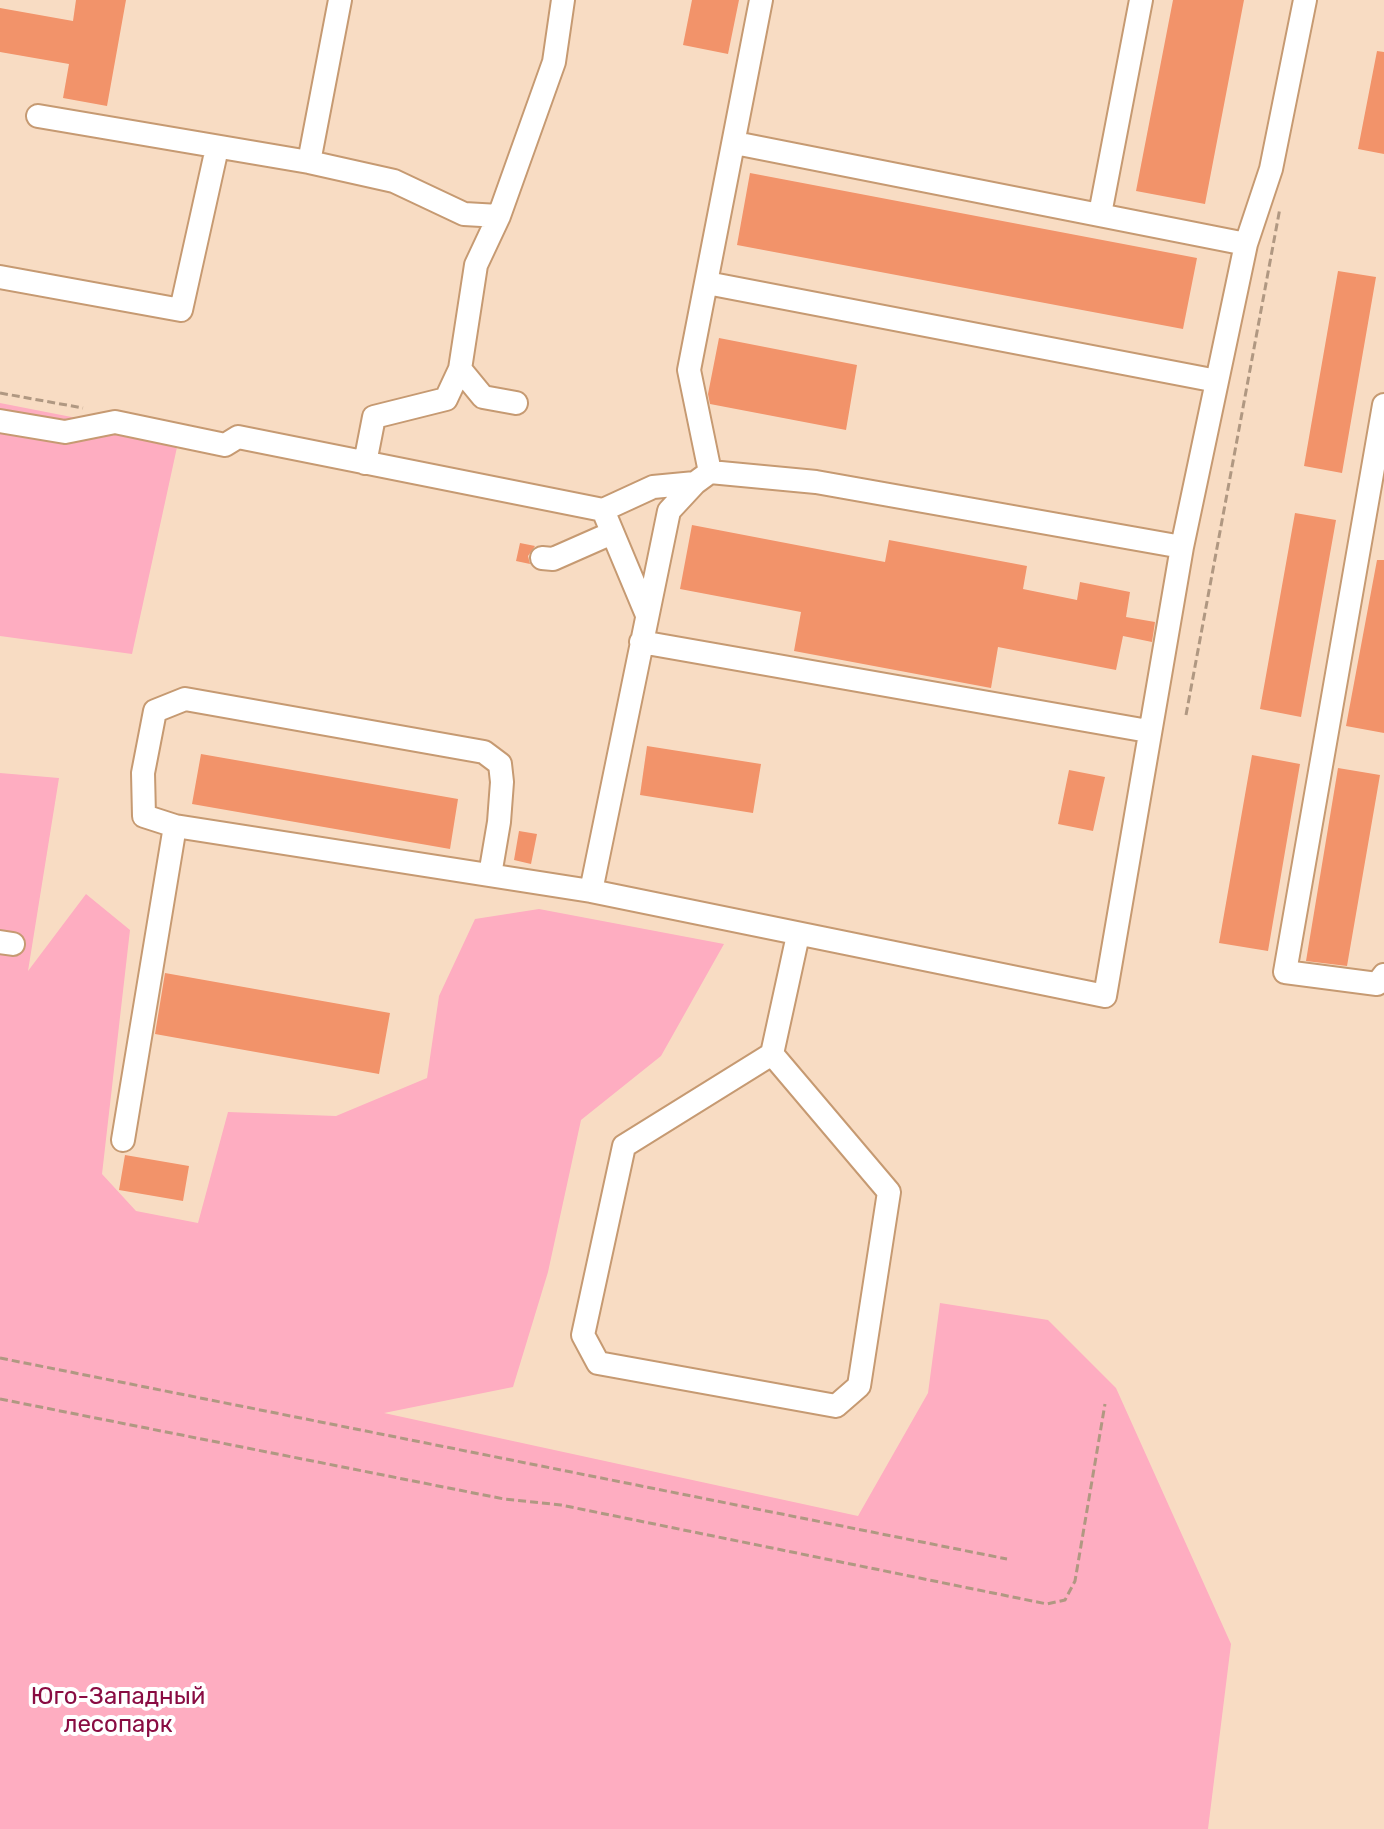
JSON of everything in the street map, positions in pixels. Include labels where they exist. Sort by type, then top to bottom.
[{"type":"lane","points":[[309,162],[340,0]]},
{"type":"lane","points":[[365,463],[374,417],[446,399],[460,369],[476,265],[499,216],[554,62],[563,0]]},
{"type":"lane","points":[[702,477],[689,370],[761,0]]},
{"type":"lane","points":[[1100,214],[1141,0]]},
{"type":"lane","points":[[490,875],[502,782],[500,764],[484,752],[185,699],[155,711],[143,773],[144,816],[175,826],[591,891],[1105,996],[1148,731],[1182,547],[1246,244],[1271,169],[1305,0]]},
{"type":"lane","points":[[38,116],[309,162],[394,181],[464,214],[499,216]]},
{"type":"lane","points":[[735,143],[1246,244]]},
{"type":"lane","points":[[0,277],[181,310],[217,148]]},
{"type":"lane","points":[[707,283],[1217,381]]},
{"type":"lane","points":[[460,369],[483,397],[516,403]]},
{"type":"lane","points":[[1384,405],[1285,972],[1377,984],[1384,975]]},
{"type":"lane","points":[[0,421],[65,432],[115,422],[225,445],[238,437],[603,510],[653,487],[702,477],[816,482],[1182,547]]},
{"type":"lane","points":[[591,891],[669,511],[702,477]]},
{"type":"lane","points":[[603,510],[647,615]]},
{"type":"lane","points":[[542,558],[553,559],[612,533]]},
{"type":"lane","points":[[641,642],[1148,731]]},
{"type":"lane","points":[[123,1140],[175,826]]},
{"type":"lane","points":[[772,1054],[889,1192],[859,1386],[836,1406],[598,1363],[583,1335],[624,1146],[772,1054],[798,935]]},
{"type":"path","points":[[1186,715],[1281,202]]},
{"type":"path","points":[[0,1358],[1007,1559]]},
{"type":"path","points":[[0,1399],[504,1499],[561,1505],[1047,1604],[1065,1600],[1075,1581],[1105,1404]]},
{"type":"green space","points":[[0,403],[179,438],[132,654],[0,636]]},
{"type":"green space","name":"Юго-Западный лесопарк","points":[[0,773],[59,778],[28,971],[86,894],[130,930],[102,1174],[136,1211],[198,1223],[228,1112],[336,1116],[427,1078],[439,996],[475,919],[539,909],[724,944],[661,1056],[581,1120],[548,1272],[513,1387],[384,1413],[858,1516],[928,1393],[940,1303],[1048,1320],[1116,1388],[1231,1644],[1208,1829],[0,1829]]},
{"type":"building","points":[[76,0],[126,0],[107,106],[63,98],[69,64],[0,52],[0,8],[73,21]]},
{"type":"building","points":[[692,0],[739,0],[728,54],[683,45]]},
{"type":"building","points":[[1173,0],[1244,0],[1205,204],[1136,191]]},
{"type":"building","points":[[1377,51],[1384,52],[1384,154],[1358,149]]},
{"type":"building","points":[[750,173],[1197,258],[1183,329],[737,245]]},
{"type":"building","points":[[1338,271],[1376,277],[1342,473],[1304,466]]},
{"type":"building","points":[[719,338],[857,365],[846,430],[710,404],[708,394]]},
{"type":"building","points":[[1295,513],[1336,520],[1301,717],[1260,709]]},
{"type":"building","points":[[692,525],[885,562],[889,540],[1027,566],[1023,589],[1077,600],[1080,582],[1130,592],[1126,617],[1155,622],[1152,642],[1123,636],[1116,670],[998,647],[991,688],[794,651],[801,612],[680,589]]},
{"type":"building","points":[[520,543],[535,546],[528,556],[530,564],[516,561]]},
{"type":"building","points":[[1377,560],[1384,560],[1384,733],[1346,726]]},
{"type":"building","points":[[647,746],[761,764],[753,813],[640,795]]},
{"type":"building","points":[[201,754],[458,799],[450,849],[192,804]]},
{"type":"building","points":[[1252,755],[1300,764],[1268,951],[1219,943]]},
{"type":"building","points":[[1338,768],[1380,775],[1347,966],[1306,961]]},
{"type":"building","points":[[1069,770],[1105,777],[1093,831],[1058,824]]},
{"type":"building","points":[[519,831],[537,834],[531,864],[514,860]]},
{"type":"building","points":[[165,973],[390,1013],[379,1074],[155,1034]]},
{"type":"building","points":[[125,1155],[189,1166],[183,1201],[119,1190]]}]
